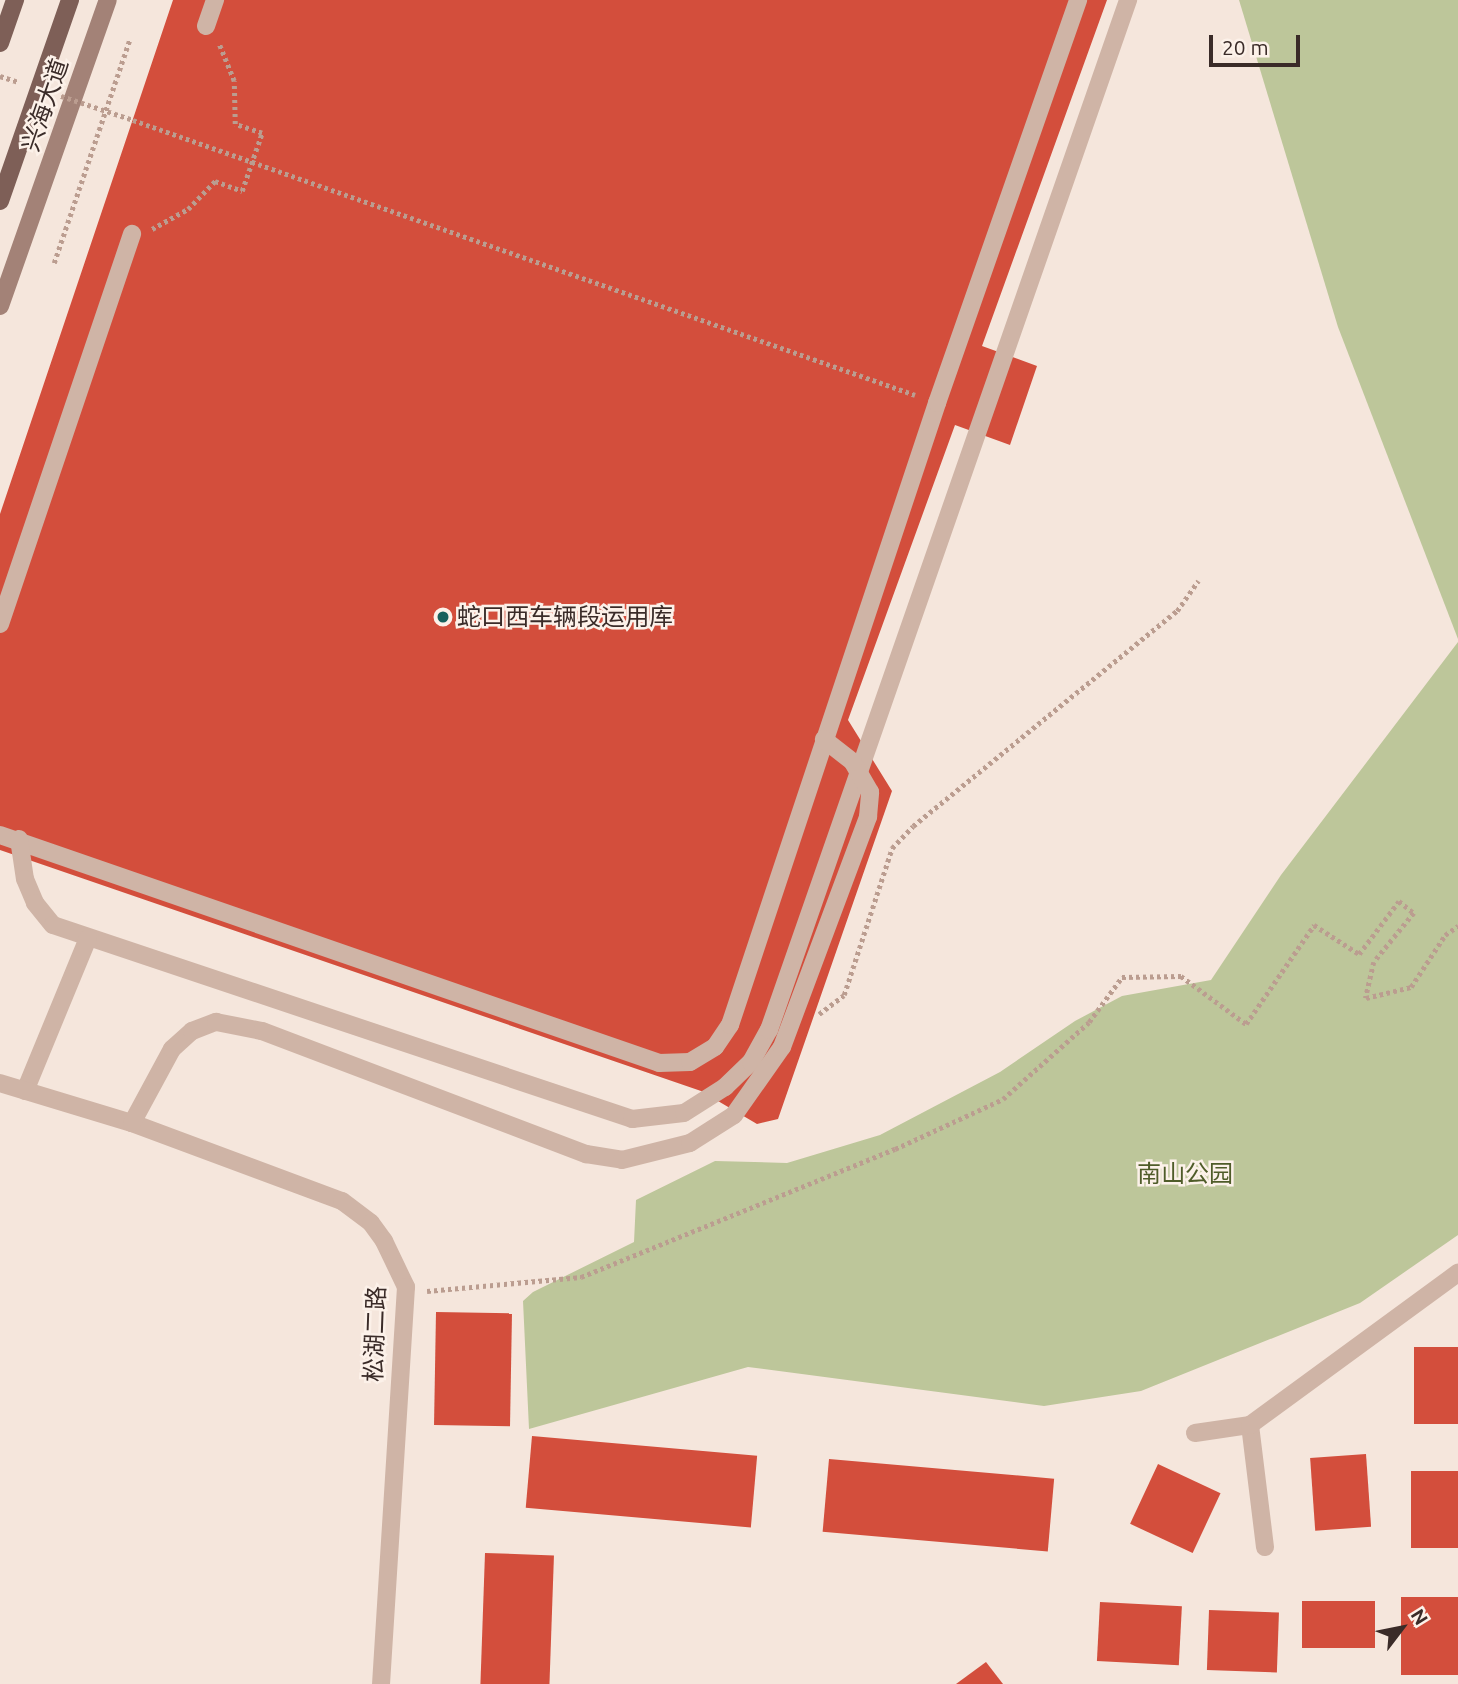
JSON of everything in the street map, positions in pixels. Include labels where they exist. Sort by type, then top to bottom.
[{"type":"main road","points":[[0,43],[15,0]]},
{"type":"main road","points":[[0,201],[70,0]]},
{"type":"street","name":"兴海大道","points":[[0,306],[108,0]]},
{"type":"street","points":[[206,26],[215,0]]},
{"type":"street","points":[[0,835],[659,1063],[691,1062],[715,1047],[730,1025],[937,402],[1079,0]]},
{"type":"street","points":[[19,839],[25,879],[35,903],[53,925],[88,938],[632,1119],[684,1113],[725,1087],[751,1062],[776,1008],[1128,0]]},
{"type":"street","points":[[0,624],[132,234]]},
{"type":"street","points":[[132,1123],[172,1049],[192,1031],[216,1022],[262,1031],[586,1154],[622,1160],[690,1143],[734,1115],[782,1047],[868,817],[870,792],[853,762],[824,739]]},
{"type":"street","points":[[25,1091],[88,938]]},
{"type":"street","name":"松湖二路","points":[[0,1083],[132,1123],[342,1202],[377,1232],[406,1287],[381,1684]]},
{"type":"street","points":[[1195,1433],[1250,1425],[1458,1273]]},
{"type":"street","points":[[1250,1425],[1265,1547]]},
{"type":"path","points":[[132,234],[170,221],[215,181],[242,191],[262,133],[235,124],[234,81],[206,26]]},
{"type":"path","points":[[54,263],[130,39]]},
{"type":"path","points":[[0,76],[26,85]]},
{"type":"path","points":[[53,94],[176,134],[937,402]]},
{"type":"path","points":[[776,1008],[803,1017],[822,1013],[844,995],[892,848],[913,826],[1177,611],[1198,581]]},
{"type":"path","points":[[406,1287],[434,1292],[581,1277],[895,1149],[1003,1099],[1089,1021],[1122,977],[1181,976],[1246,1024],[1314,925],[1359,954],[1399,901],[1414,913],[1374,962],[1366,998],[1411,987],[1445,935],[1458,926]]},
{"type":"green space","points":[[1239,0],[1458,0],[1458,639],[1338,327]]},
{"type":"green space","name":"南山公园","points":[[1458,642],[1458,1235],[1360,1303],[1141,1391],[1044,1406],[748,1367],[529,1429],[523,1301],[533,1292],[634,1242],[636,1200],[715,1161],[787,1163],[880,1135],[1000,1072],[1075,1021],[1122,996],[1211,980],[1281,875]]},
{"type":"building","name":"蛇口西车辆段运用库","points":[[173,0],[1107,0],[982,346],[1037,366],[1010,445],[955,425],[848,720],[892,791],[778,1119],[757,1124],[701,1091],[0,850],[0,514]]},
{"type":"building","points":[[436,1312],[512,1313],[510,1426],[434,1425]]},
{"type":"building","points":[[1414,1347],[1458,1347],[1458,1424],[1414,1424]]},
{"type":"building","points":[[532,1436],[757,1456],[751,1527],[526,1508]]},
{"type":"building","points":[[1366,1454],[1371,1527],[1315,1531],[1310,1458]]},
{"type":"building","points":[[829,1459],[1054,1479],[1048,1551],[823,1532]]},
{"type":"building","points":[[1158,1464],[1221,1493],[1193,1553],[1130,1524]]},
{"type":"building","points":[[1411,1471],[1458,1471],[1458,1548],[1411,1548]]},
{"type":"building","points":[[485,1553],[554,1555],[549,1684],[480,1684]]},
{"type":"building","points":[[1401,1597],[1458,1597],[1458,1675],[1401,1675]]},
{"type":"building","points":[[1302,1601],[1375,1601],[1375,1648],[1302,1648]]},
{"type":"building","points":[[1100,1602],[1182,1606],[1179,1665],[1097,1661]]},
{"type":"building","points":[[1209,1610],[1279,1612],[1277,1672],[1207,1670]]},
{"type":"building","points":[[986,1662],[1003,1684],[956,1684]]},
{"type":"place","name":"蛇口西车辆段运用库","points":[[443,617]]}]
